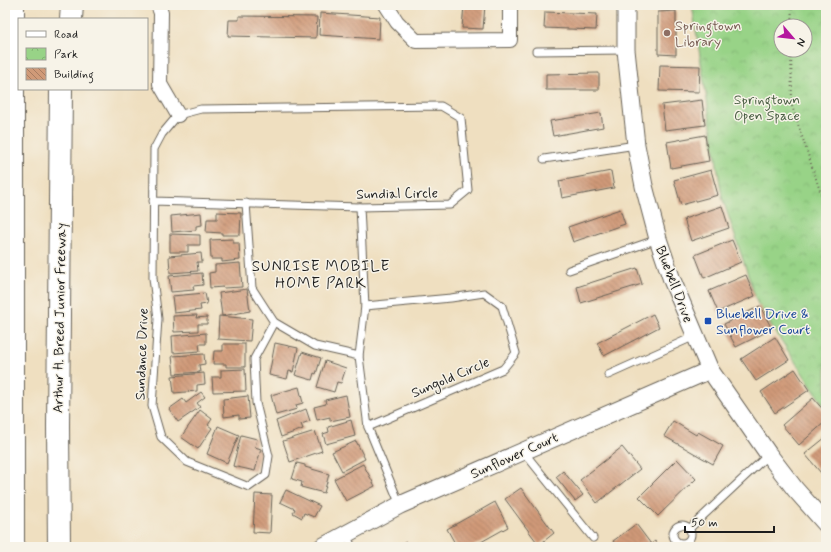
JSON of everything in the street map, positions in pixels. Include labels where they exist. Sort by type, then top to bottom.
[{"type":"highway","points":[[13,5],[14,547]]},
{"type":"highway","points":[[60,5],[60,18]]},
{"type":"highway","points":[[71,18],[72,5]]},
{"type":"highway","name":"Arthur H. Breed Junior Freeway","points":[[59,547],[58,426],[61,90]]},
{"type":"highway","points":[[61,124],[64,90]]},
{"type":"street","points":[[158,5],[161,13],[160,84],[178,115]]},
{"type":"street","points":[[386,5],[396,22],[406,32],[416,41],[424,41],[510,40],[510,5]]},
{"type":"street","name":"Bluebell Drive","points":[[626,5],[626,50],[636,145],[644,186],[658,239],[672,280],[710,370],[769,455],[795,489],[826,524]]},
{"type":"street","name":"Sunflower Court","points":[[322,547],[349,541],[400,505],[710,370]]},
{"type":"lane","points":[[536,51],[626,50]]},
{"type":"lane","name":"Sundial Circle","points":[[154,201],[360,208],[450,205],[468,190],[461,118],[441,106],[201,109],[178,115]]},
{"type":"lane","name":"Sundance Drive","points":[[178,115],[162,134],[154,149],[153,278],[158,318],[152,406],[161,437],[187,462],[249,487],[266,475],[269,456],[256,403],[254,359],[274,322]]},
{"type":"lane","points":[[544,159],[636,145]]},
{"type":"lane","points":[[246,203],[252,288],[274,322],[315,346],[359,356]]},
{"type":"lane","points":[[360,208],[365,306],[359,356],[368,427],[400,505]]},
{"type":"lane","points":[[569,270],[658,239]]},
{"type":"lane","name":"Sungold Circle","points":[[365,306],[451,298],[484,293],[502,306],[516,353],[503,369],[368,427]]},
{"type":"lane","points":[[608,375],[695,336]]},
{"type":"lane","points":[[523,451],[593,538]]},
{"type":"lane","points":[[689,529],[769,455]]},
{"type":"path","points":[[791,18],[792,5]]},
{"type":"path","points":[[791,58],[792,106],[826,209]]},
{"type":"green space","name":"Springtown Open Space","points":[[692,5],[826,5],[826,409],[758,305],[722,197]]},
{"type":"building","points":[[464,5],[485,5],[483,29],[462,28]]},
{"type":"building","name":"Springtown Library","points":[[676,11],[676,55],[658,54],[658,12]]},
{"type":"building","points":[[545,12],[597,14],[596,30],[544,28]]},
{"type":"building","points":[[320,13],[380,17],[379,39],[319,35]]},
{"type":"building","points":[[239,16],[317,17],[316,38],[228,36],[229,20],[239,20]]},
{"type":"building","points":[[660,65],[700,66],[699,92],[659,91]]},
{"type":"building","points":[[599,73],[599,90],[546,90],[546,74]]},
{"type":"building","points":[[702,100],[705,125],[665,130],[662,105]]},
{"type":"building","points":[[601,113],[603,127],[553,136],[550,121]]},
{"type":"building","points":[[705,135],[709,161],[671,168],[667,142]]},
{"type":"building","points":[[711,170],[718,195],[681,205],[674,180]]},
{"type":"building","points":[[611,171],[614,188],[562,198],[559,181]]},
{"type":"building","points":[[722,206],[729,228],[691,241],[684,219]]},
{"type":"building","points":[[620,209],[625,224],[573,242],[568,227]]},
{"type":"building","points":[[217,212],[241,213],[240,235],[222,235],[222,233],[206,232],[207,219],[217,219]]},
{"type":"building","points":[[201,213],[202,225],[196,226],[196,230],[172,232],[171,216]]},
{"type":"building","points":[[170,234],[200,235],[200,245],[188,245],[188,252],[170,252]]},
{"type":"building","points":[[233,239],[233,243],[239,243],[240,260],[222,262],[222,259],[211,259],[210,240]]},
{"type":"building","points":[[732,240],[741,262],[704,278],[695,255]]},
{"type":"building","points":[[201,253],[202,262],[197,262],[198,271],[170,273],[169,256]]},
{"type":"building","points":[[240,263],[242,287],[210,288],[209,273],[215,272],[215,265]]},
{"type":"building","points":[[637,268],[642,284],[581,303],[577,287]]},
{"type":"building","points":[[202,273],[203,285],[193,286],[194,290],[171,292],[169,276]]},
{"type":"building","points":[[746,275],[755,296],[718,312],[709,291]]},
{"type":"building","points":[[247,289],[250,311],[222,316],[219,293]]},
{"type":"building","points":[[205,293],[207,304],[200,305],[201,310],[174,313],[172,296]]},
{"type":"building","points":[[760,306],[772,329],[736,347],[724,324]]},
{"type":"building","points":[[653,314],[659,327],[604,356],[597,343]]},
{"type":"building","points":[[197,315],[196,318],[207,317],[207,324],[198,324],[198,331],[174,332],[173,316]]},
{"type":"building","points":[[219,316],[252,319],[250,341],[218,339]]},
{"type":"building","points":[[206,333],[206,344],[199,344],[200,351],[173,353],[172,336]]},
{"type":"building","points":[[775,337],[789,360],[756,381],[741,359]]},
{"type":"building","points":[[275,343],[298,348],[293,372],[289,371],[287,379],[269,375]]},
{"type":"building","points":[[223,344],[245,344],[245,367],[226,367],[226,364],[213,364],[214,351],[223,351]]},
{"type":"building","points":[[302,352],[321,358],[316,374],[314,373],[312,380],[295,375]]},
{"type":"building","points":[[204,354],[205,364],[199,365],[200,372],[174,374],[172,356]]},
{"type":"building","points":[[325,361],[346,368],[341,383],[337,382],[334,392],[317,387]]},
{"type":"building","points":[[245,369],[246,391],[213,392],[212,377],[221,377],[221,370]]},
{"type":"building","points":[[795,369],[809,390],[775,413],[761,392]]},
{"type":"building","points":[[204,373],[205,384],[197,385],[197,391],[174,393],[172,376]]},
{"type":"building","points":[[299,387],[303,403],[296,405],[297,409],[276,415],[271,395]]},
{"type":"building","points":[[201,392],[205,397],[197,403],[200,407],[178,422],[169,409],[183,399],[186,403]]},
{"type":"building","points":[[346,395],[350,417],[330,421],[330,417],[317,420],[314,407],[326,404],[325,400]]},
{"type":"building","points":[[248,396],[250,418],[239,419],[239,415],[224,417],[223,399]]},
{"type":"building","points":[[813,398],[826,413],[826,421],[799,445],[782,425]]},
{"type":"building","points":[[306,409],[310,421],[301,424],[303,429],[281,437],[276,421]]},
{"type":"building","points":[[200,410],[212,419],[208,425],[212,428],[198,449],[181,437]]},
{"type":"building","points":[[351,420],[355,436],[326,444],[323,434],[329,432],[328,427]]},
{"type":"building","points":[[673,421],[696,435],[698,432],[723,446],[713,464],[664,436]]},
{"type":"building","points":[[218,426],[239,435],[227,463],[207,454]]},
{"type":"building","points":[[315,431],[322,451],[290,462],[283,441]]},
{"type":"building","points":[[241,435],[257,439],[255,447],[261,449],[255,471],[233,466]]},
{"type":"building","points":[[826,437],[826,469],[821,473],[805,454]]},
{"type":"building","points":[[356,441],[365,459],[342,471],[332,452]]},
{"type":"building","points":[[622,447],[640,469],[597,503],[580,480]]},
{"type":"building","points":[[677,459],[696,479],[658,516],[639,497]]},
{"type":"building","points":[[297,463],[329,474],[324,493],[301,487],[302,482],[292,479]]},
{"type":"building","points":[[363,464],[375,486],[346,501],[334,479]]},
{"type":"building","points":[[563,471],[583,495],[575,501],[556,477]]},
{"type":"building","points":[[521,488],[554,533],[539,545],[505,499]]},
{"type":"building","points":[[286,490],[320,506],[314,517],[304,513],[302,518],[293,513],[295,509],[280,502]]},
{"type":"building","points":[[255,494],[272,495],[270,533],[253,532]]},
{"type":"building","points":[[495,502],[508,527],[472,547],[457,547],[447,529]]},
{"type":"building","points":[[636,524],[651,544],[655,541],[659,547],[617,547],[613,541]]},
{"type":"building","points":[[405,542],[415,547],[403,547]]},
{"type":"place","name":"Springtown Library","points":[[667,33]]},
{"type":"place","name":"Bluebell Drive & Sunflower Court","points":[[708,321]]},
{"type":"district","name":"SUNRISE MOBILE HOME PARK","points":[[321,274]]}]
